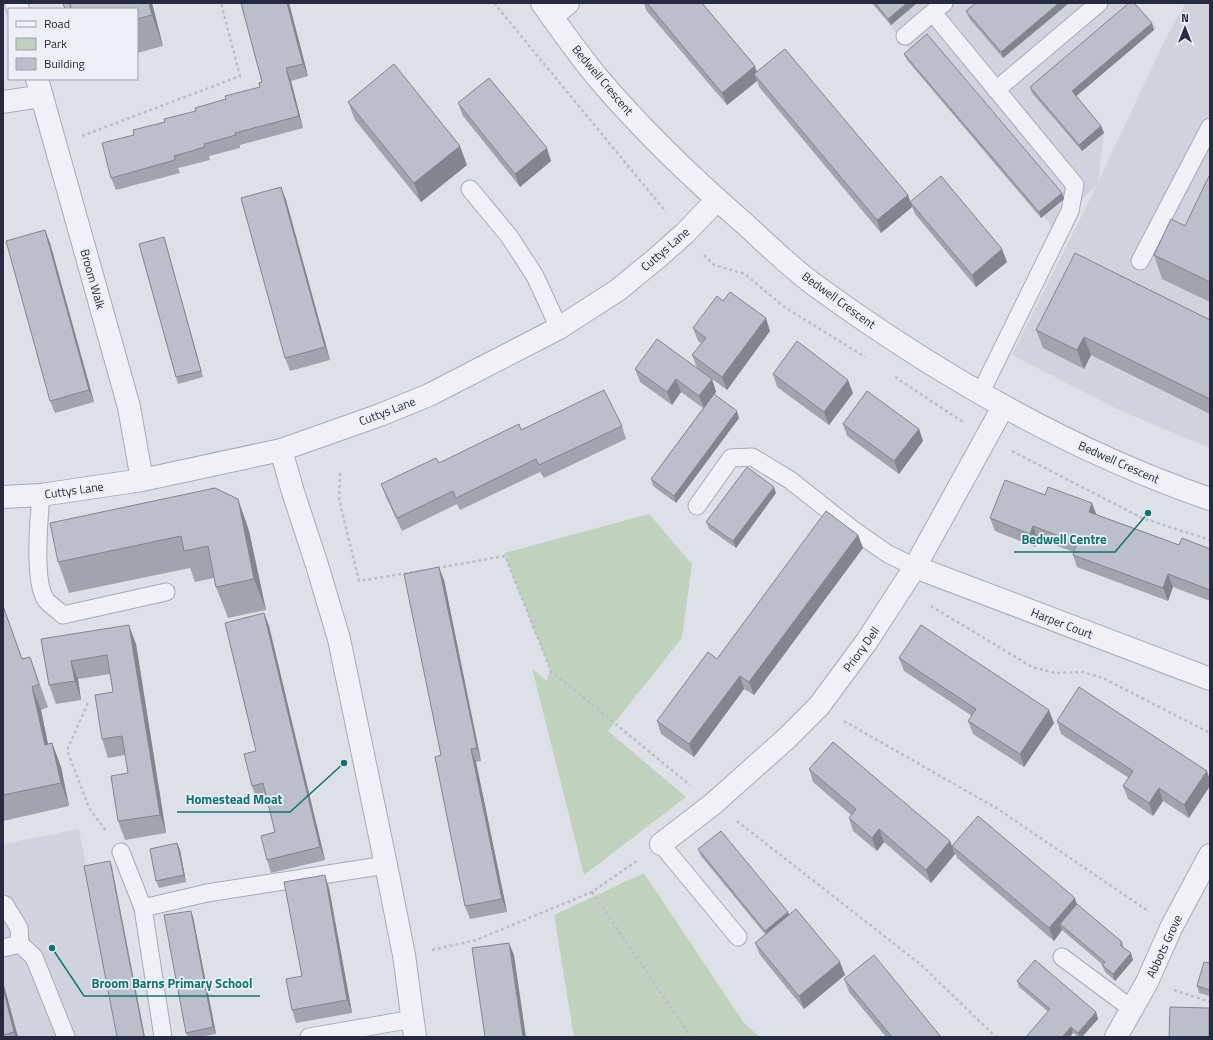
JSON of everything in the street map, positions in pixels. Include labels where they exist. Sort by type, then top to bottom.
[{"type":"street","name":"Bedwell Crescent","points":[[554,8],[597,77],[658,144],[717,200],[814,285],[919,356],[1003,407],[1092,452],[1177,488],[1210,499]]},
{"type":"street","name":"Broom Walk","points":[[39,87],[129,407],[142,480]]},
{"type":"street","points":[[3,102],[39,87]]},
{"type":"street","name":"Cuttys Lane","points":[[3,497],[41,494],[142,480],[281,450],[380,415],[430,395],[559,328],[618,290],[684,234],[717,200]]},
{"type":"street","name":"Priory Dell","points":[[661,844],[713,804],[788,738],[819,706],[868,641],[915,567],[1003,407]]},
{"type":"street","points":[[281,450],[339,639],[404,956],[414,1028]]},
{"type":"street","name":"Harper Court","points":[[915,567],[1210,679]]},
{"type":"street","name":"Abbots Grove","points":[[1116,1037],[1147,982],[1171,928],[1209,860]]},
{"type":"lane","points":[[996,90],[1099,3]]},
{"type":"lane","points":[[905,36],[938,8],[996,90],[1075,185],[1070,211],[980,394]]},
{"type":"lane","points":[[1140,261],[1210,127]]},
{"type":"lane","points":[[470,189],[509,236],[535,276],[559,328]]},
{"type":"lane","points":[[697,506],[731,458],[752,457],[790,480],[852,529],[888,554],[915,567]]},
{"type":"lane","points":[[41,494],[38,534],[40,584],[46,600],[63,615],[166,592]]},
{"type":"lane","points":[[661,844],[738,937]]},
{"type":"lane","points":[[121,852],[143,908],[163,1037]]},
{"type":"lane","points":[[143,908],[207,893],[386,864]]},
{"type":"lane","points":[[3,904],[18,928],[20,944],[34,957],[66,1037]]},
{"type":"lane","points":[[3,948],[20,944]]},
{"type":"lane","points":[[1062,957],[1132,1009]]},
{"type":"lane","points":[[309,1037],[414,1028]]},
{"type":"path","points":[[56,146],[240,76],[221,3]]},
{"type":"path","points":[[494,3],[684,234],[714,266]]},
{"type":"path","points":[[340,473],[339,500],[359,581],[428,569]]},
{"type":"path","points":[[436,568],[505,556],[551,671],[713,804],[736,820],[920,964],[996,1037]]},
{"type":"path","points":[[902,588],[1032,667],[1055,673],[1084,672],[1103,678],[1210,733]]},
{"type":"path","points":[[88,703],[67,750],[89,808],[121,852]]},
{"type":"path","points":[[819,706],[998,809],[1171,928]]},
{"type":"path","points":[[404,956],[476,940],[592,892],[661,844]]},
{"type":"path","points":[[592,892],[691,1037]]},
{"type":"path","points":[[1147,982],[1210,1002]]},
{"type":"shaded area","points":[[872,3],[1136,3],[1157,28],[1074,98],[1104,133],[1098,182],[1166,38],[1186,3],[1207,3],[1210,5],[1210,448],[1121,411],[1012,355],[1097,185],[1052,227]]},
{"type":"shaded area","points":[[79,829],[117,1037],[3,1037],[3,844]]},
{"type":"green space","points":[[649,514],[692,564],[682,638],[608,731],[686,797],[584,875],[532,668],[547,681],[550,669],[504,553]]},
{"type":"green space","points":[[644,873],[744,1023],[760,1037],[574,1037],[554,915]]},
{"type":"building","points":[[63,3],[70,3],[71,8],[65,8]]},
{"type":"building","points":[[70,3],[149,3],[152,15],[138,19],[138,8],[71,8]]},
{"type":"building","points":[[241,3],[287,3],[303,64],[286,68],[299,116],[235,133],[236,135],[204,144],[205,147],[174,156],[175,160],[111,178],[102,143],[134,135],[133,130],[165,122],[164,119],[196,111],[195,108],[226,99],[225,96],[260,87],[259,83],[262,82]]},
{"type":"building","points":[[647,3],[702,3],[755,66],[722,93]]},
{"type":"building","points":[[875,3],[907,3],[888,19]]},
{"type":"building","points":[[976,3],[1059,3],[1001,52],[966,11]]},
{"type":"building","points":[[1129,3],[1134,3],[1152,23],[1072,91],[1101,126],[1079,145],[1030,87]]},
{"type":"building","points":[[927,34],[1062,193],[1039,212],[904,54]]},
{"type":"building","points":[[785,49],[908,195],[877,220],[754,74]]},
{"type":"building","points":[[394,64],[460,146],[414,183],[348,102]]},
{"type":"building","points":[[489,78],[547,148],[515,174],[458,103]]},
{"type":"building","points":[[1210,174],[1210,282],[1154,255],[1171,219],[1185,226]]},
{"type":"building","points":[[941,176],[1002,249],[972,275],[910,202]]},
{"type":"building","points":[[281,187],[325,347],[285,358],[241,198]]},
{"type":"building","points":[[45,230],[89,390],[50,401],[6,241]]},
{"type":"building","points":[[164,237],[201,371],[176,377],[139,244]]},
{"type":"building","points":[[1075,253],[1210,320],[1210,399],[1084,337],[1077,350],[1036,330]]},
{"type":"building","points":[[730,292],[766,318],[722,377],[692,355],[706,338],[693,328],[717,296],[723,301]]},
{"type":"building","points":[[657,339],[712,379],[699,396],[676,379],[667,392],[635,369]]},
{"type":"building","points":[[797,341],[848,380],[824,412],[773,374]]},
{"type":"building","points":[[604,390],[622,426],[539,465],[536,459],[456,498],[453,491],[397,518],[381,484],[436,458],[439,463],[519,424],[521,430]]},
{"type":"building","points":[[867,391],[919,429],[894,461],[843,424]]},
{"type":"building","points":[[714,394],[737,411],[674,496],[651,479]]},
{"type":"building","points":[[747,467],[774,487],[733,541],[706,522]]},
{"type":"building","points":[[1005,480],[1045,495],[1048,487],[1092,503],[1089,512],[1179,545],[1182,538],[1210,549],[1210,590],[1168,574],[1163,588],[1073,555],[1077,543],[1033,526],[1030,534],[990,518]]},
{"type":"building","points":[[215,488],[238,499],[254,579],[216,587],[208,546],[184,551],[181,536],[58,562],[50,523]]},
{"type":"building","points":[[826,511],[858,535],[749,682],[740,676],[689,744],[657,721],[708,652],[717,659]]},
{"type":"building","points":[[439,567],[477,748],[471,749],[502,899],[465,906],[435,757],[441,755],[404,574]]},
{"type":"building","points":[[3,606],[22,659],[30,657],[39,684],[32,687],[45,745],[52,743],[61,783],[3,795]]},
{"type":"building","points":[[264,613],[320,847],[267,860],[261,836],[275,832],[263,783],[252,786],[244,754],[256,751],[225,623]]},
{"type":"building","points":[[129,625],[160,815],[118,821],[111,776],[128,773],[122,736],[102,739],[95,695],[113,692],[107,655],[71,661],[75,681],[49,685],[41,639]]},
{"type":"building","points":[[921,625],[1049,710],[1020,754],[968,721],[976,709],[899,658]]},
{"type":"building","points":[[1079,687],[1207,771],[1184,805],[1159,788],[1149,803],[1123,786],[1133,771],[1057,721]]},
{"type":"building","points":[[833,742],[950,841],[926,870],[879,829],[872,838],[849,818],[856,809],[809,769]]},
{"type":"building","points":[[978,816],[1075,898],[1049,928],[952,846]]},
{"type":"building","points":[[721,831],[788,912],[765,931],[698,849]]},
{"type":"building","points":[[177,843],[184,875],[156,881],[150,849]]},
{"type":"building","points":[[110,861],[144,1037],[117,1037],[84,866]]},
{"type":"building","points":[[325,875],[347,1000],[292,1010],[286,979],[302,976],[284,882]]},
{"type":"building","points":[[1077,904],[1122,942],[1120,945],[1131,953],[1113,974],[1102,965],[1105,962],[1060,924]]},
{"type":"building","points":[[796,909],[840,962],[799,996],[755,943]]},
{"type":"building","points":[[191,911],[213,1027],[186,1033],[164,915]]},
{"type":"building","points":[[509,943],[523,1037],[485,1037],[472,948]]},
{"type":"building","points":[[874,955],[941,1037],[892,1037],[844,979]]},
{"type":"building","points":[[1035,960],[1096,1012],[1078,1033],[1071,1027],[1062,1037],[1026,1037],[1050,1009],[1017,981]]},
{"type":"building","points":[[1204,962],[1210,963],[1210,990],[1197,986]]},
{"type":"building","points":[[3,988],[14,1032],[3,1035]]},
{"type":"building","points":[[1170,1007],[1209,1008],[1209,1037],[1169,1037]]},
{"type":"place","name":"Bedwell Centre","points":[[1148,513]]},
{"type":"place","name":"Homestead Moat","points":[[344,763]]},
{"type":"place","name":"Broom Barns Primary School","points":[[52,948]]}]
